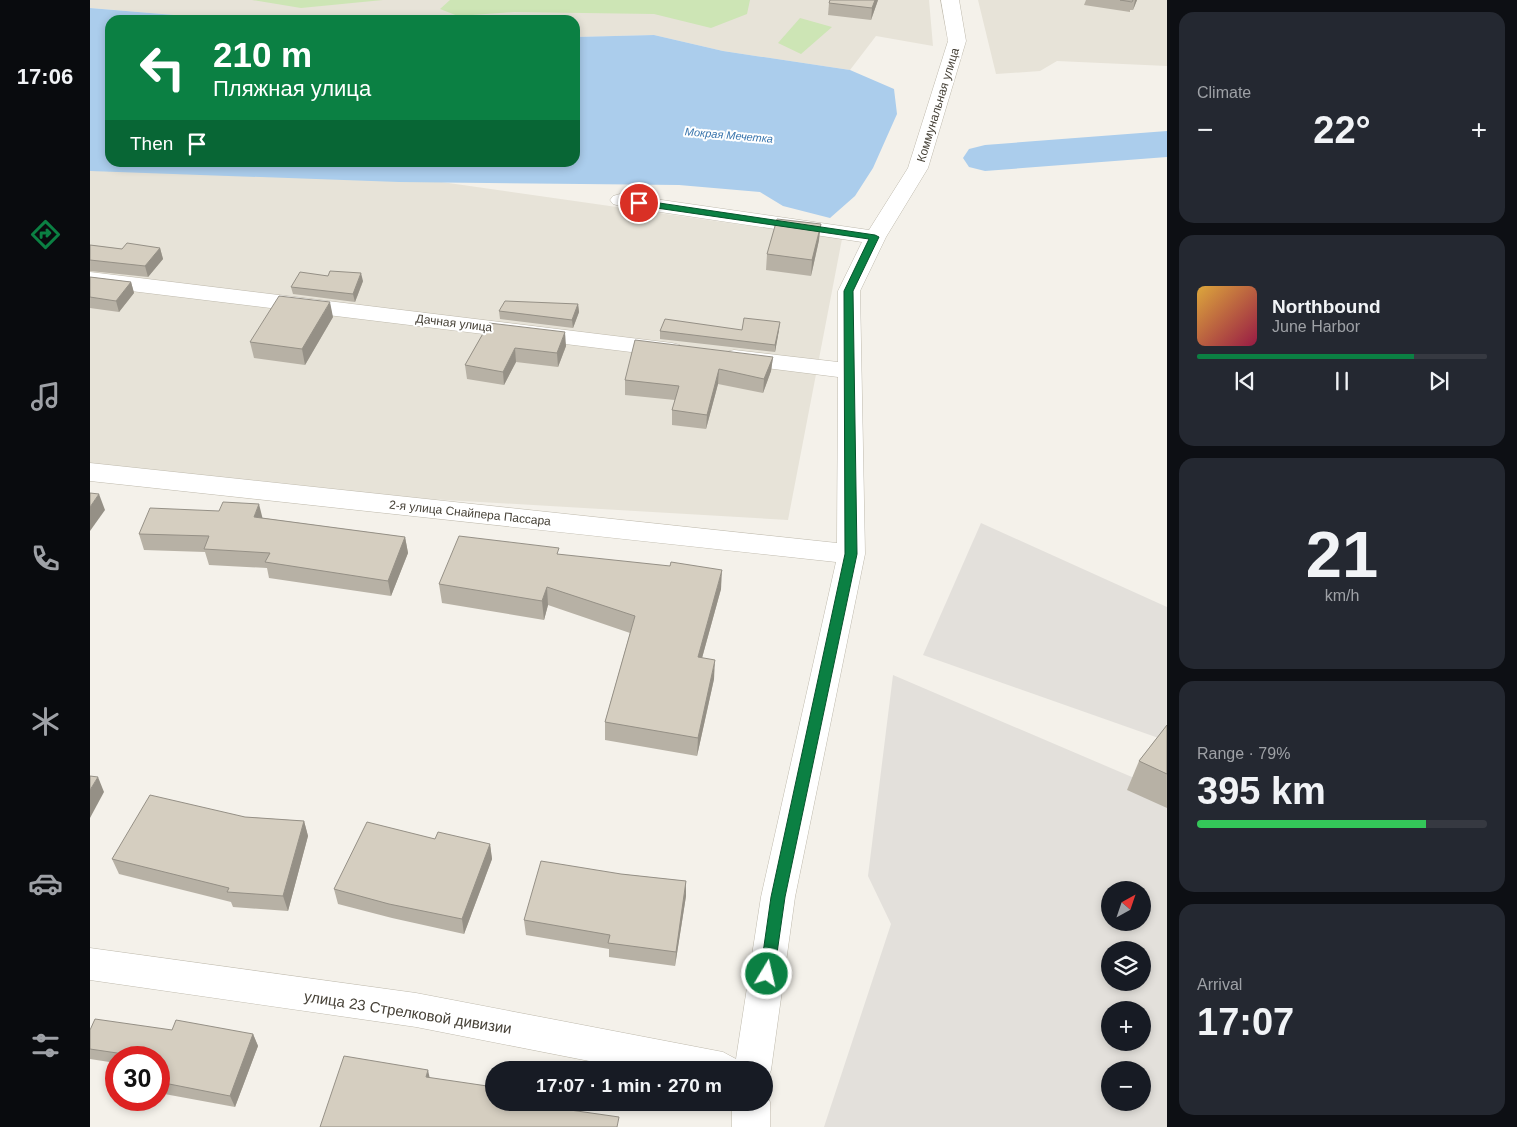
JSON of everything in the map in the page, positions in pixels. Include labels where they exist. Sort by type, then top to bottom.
[{"type":"street","name":"Коммунальная улица","points":[[754,1061],[778,897],[851,554],[848,371],[849,291],[875,237],[918,168],[957,41],[950,0]]},
{"type":"street","points":[[620,200],[875,237]]},
{"type":"street","name":"Дачная улица","points":[[90,279],[848,371]]},
{"type":"street","name":"2-я улица Снайпера Пассара","points":[[90,472],[851,554]]},
{"type":"street","name":"улица 23 Стрелковой дивизии","points":[[90,964],[416,1010],[677,1061]]},
{"type":"street","points":[[751,1111],[751,1127]]},
{"type":"shaded area","points":[[90,0],[929,0],[933,46],[876,36],[850,70],[723,51],[654,35],[580,37],[580,15],[174,15],[90,8]]},
{"type":"shaded area","points":[[978,0],[1167,0],[1167,66],[1057,61],[1040,71],[996,74]]},
{"type":"shaded area","points":[[90,131],[105,154],[105,167],[336,167],[842,239],[788,520],[90,479]]},
{"type":"shaded area","points":[[981,523],[1167,607],[1167,741],[923,655]]},
{"type":"shaded area","points":[[893,675],[1167,792],[1167,1127],[824,1127],[891,924],[868,876]]},
{"type":"green space","points":[[252,0],[383,0],[301,8]]},
{"type":"green space","points":[[450,0],[750,0],[747,14],[711,28],[654,14],[514,12],[455,15],[440,9]]},
{"type":"green space","points":[[800,18],[832,27],[801,54],[778,43]]},
{"type":"water","points":[[90,8],[174,15],[105,15],[105,167],[580,167],[580,37],[654,35],[723,51],[850,70],[894,89],[897,114],[873,168],[855,196],[830,218],[783,206],[760,192],[679,185],[399,182],[90,171]]},
{"type":"building","points":[[830,0],[875,0],[872,8],[829,3]]},
{"type":"building","points":[[777,219],[821,224],[812,260],[767,254]]},
{"type":"building","points":[[127,243],[160,248],[145,266],[90,260],[90,245],[122,249]]},
{"type":"building","points":[[330,271],[361,273],[353,294],[291,287],[300,272],[328,276]]},
{"type":"building","points":[[90,277],[131,282],[116,301],[90,297]]},
{"type":"building","points":[[279,296],[330,302],[302,349],[250,342]]},
{"type":"building","points":[[505,301],[578,304],[572,320],[499,311]]},
{"type":"building","points":[[744,318],[780,322],[775,345],[660,331],[665,319],[742,330]]},
{"type":"building","points":[[489,323],[565,332],[557,353],[515,348],[503,372],[465,365]]},
{"type":"building","points":[[635,340],[773,357],[764,379],[719,369],[707,415],[672,410],[679,386],[625,380]]},
{"type":"building","points":[[90,493],[99,494],[90,507]]},
{"type":"building","points":[[223,502],[259,504],[254,517],[405,537],[388,581],[265,562],[270,553],[204,549],[209,536],[139,534],[150,508],[219,511]]},
{"type":"building","points":[[459,536],[559,548],[557,554],[670,566],[671,562],[722,570],[698,657],[715,660],[698,738],[605,722],[635,616],[547,587],[542,601],[439,584]]},
{"type":"building","points":[[1167,725],[1167,774],[1139,761]]},
{"type":"building","points":[[90,776],[98,777],[90,790]]},
{"type":"building","points":[[150,795],[245,817],[304,821],[283,896],[227,892],[229,888],[112,859]]},
{"type":"building","points":[[367,822],[435,839],[438,832],[490,844],[462,919],[389,904],[334,889]]},
{"type":"building","points":[[541,861],[621,874],[686,881],[676,952],[608,943],[610,935],[524,920]]},
{"type":"building","points":[[95,1019],[172,1030],[176,1020],[253,1034],[230,1096],[170,1084],[170,1046],[105,1046],[105,1051],[90,1049],[90,1030]]},
{"type":"building","points":[[344,1056],[428,1070],[426,1077],[485,1086],[485,1111],[577,1111],[619,1117],[617,1127],[320,1127]]},
{"type":"waterway","name":"Мокрая Мечетка","points":[[985,158],[1167,144]]},
{"type":"route","points":[[639,203],[875,237],[849,291],[848,371],[851,554],[778,897],[767,974]]}]
